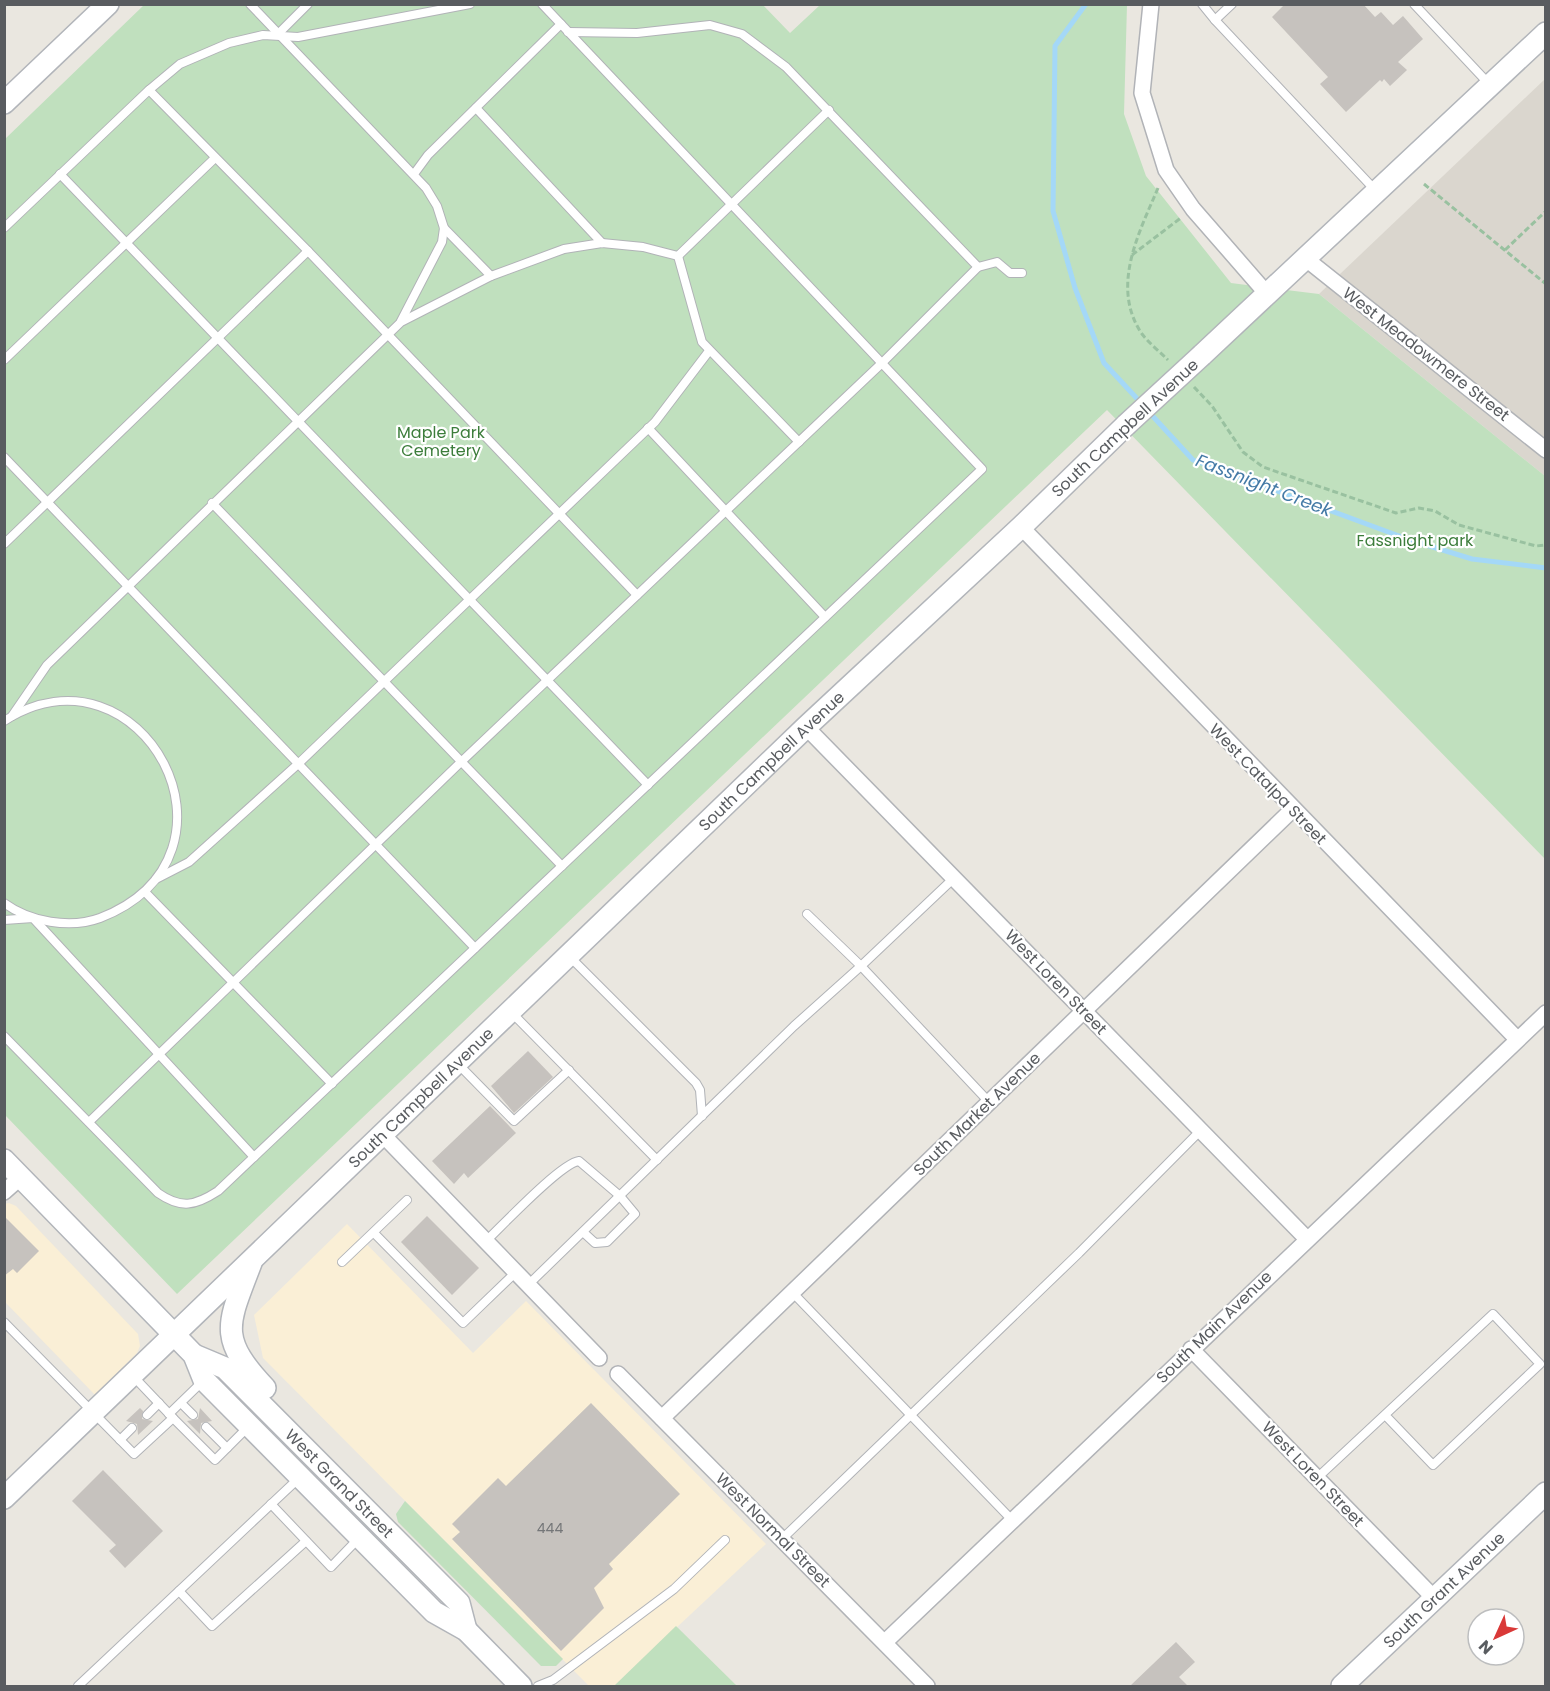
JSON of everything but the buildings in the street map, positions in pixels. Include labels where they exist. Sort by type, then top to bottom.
[{"type":"main road","points":[[4,103],[108,4]]},
{"type":"main road","name":"South Campbell Avenue","points":[[4,1497],[806,727],[1545,33]]},
{"type":"main road","name":"West Grand Street","points":[[4,1160],[194,1355],[225,1368],[459,1603],[466,1630]]},
{"type":"main road","points":[[253,1257],[233,1312],[231,1340],[243,1365],[292,1416],[298,1440]]},
{"type":"main road","name":"West Grand Street","points":[[194,1355],[204,1380],[360,1538],[434,1612],[466,1630],[521,1686]]},
{"type":"main road","name":"South Grant Avenue","points":[[1342,1686],[1545,1493]]},
{"type":"street","points":[[1151,4],[1142,93],[1166,170],[1193,209],[1268,295]]},
{"type":"street","name":"West Meadowmere Street","points":[[1306,259],[1545,450]]},
{"type":"street","name":"West Catalpa Street","points":[[1021,527],[1292,810],[1517,1039]]},
{"type":"street","name":"West Loren Street","points":[[806,727],[1306,1238]]},
{"type":"street","name":"South Market Avenue","points":[[662,1418],[1292,810]]},
{"type":"street","name":"South Main Avenue","points":[[885,1642],[1306,1238],[1545,1013]]},
{"type":"street","points":[[382,1134],[599,1358]]},
{"type":"street","points":[[4,1192],[21,1177]]},
{"type":"street","name":"West Loren Street","points":[[1191,1349],[1435,1599]]},
{"type":"street","name":"West Normal Street","points":[[618,1374],[927,1686]]},
{"type":"lane","points":[[250,4],[414,174],[437,206],[444,228],[442,242],[401,322]]},
{"type":"lane","points":[[278,34],[308,4]]},
{"type":"lane","points":[[4,228],[149,90],[180,64],[219,47],[278,34],[298,37],[470,4]]},
{"type":"lane","points":[[4,1036],[158,1193],[178,1204],[196,1204],[205,1200],[218,1191],[332,1084],[982,469],[542,4]]},
{"type":"lane","points":[[1202,4],[1377,192]]},
{"type":"lane","points":[[1215,20],[1232,4]]},
{"type":"lane","points":[[1414,4],[1490,85]]},
{"type":"lane","points":[[414,174],[428,155],[561,24]]},
{"type":"lane","points":[[568,32],[637,33],[710,25],[742,34],[786,67],[978,267]]},
{"type":"lane","points":[[149,90],[308,251],[637,595]]},
{"type":"lane","points":[[476,108],[602,243]]},
{"type":"lane","points":[[678,256],[829,110]]},
{"type":"lane","points":[[4,360],[215,158]]},
{"type":"lane","points":[[60,174],[648,785]]},
{"type":"lane","points":[[444,228],[491,276]]},
{"type":"lane","points":[[12,716],[47,665],[128,584],[401,322],[491,276],[564,249],[602,243],[643,247],[678,256]]},
{"type":"lane","points":[[4,544],[308,251]]},
{"type":"lane","points":[[678,256],[698,334],[709,351],[799,442]]},
{"type":"lane","points":[[89,1122],[462,761],[882,363],[978,267],[997,262],[1010,273],[1022,273]]},
{"type":"lane","points":[[156,879],[189,862],[298,764],[648,428],[679,393],[709,351]]},
{"type":"lane","points":[[648,428],[825,617]]},
{"type":"lane","points":[[4,458],[128,584],[375,846],[475,948]]},
{"type":"lane","points":[[212,503],[562,866]]},
{"type":"lane","points":[[4,721],[42,705],[73,702],[104,708],[132,723],[155,745],[170,773],[177,804],[176,835],[165,865],[145,892],[121,910],[93,920],[62,923],[33,918],[4,920]]},
{"type":"lane","points":[[528,1285],[794,1026],[954,878]]},
{"type":"lane","points":[[145,892],[332,1084]]},
{"type":"lane","points":[[4,903],[33,918],[254,1157]]},
{"type":"lane","points":[[807,914],[861,966],[989,1102]]},
{"type":"lane","points":[[568,955],[696,1083],[700,1090],[702,1116]]},
{"type":"lane","points":[[510,1011],[657,1160]]},
{"type":"lane","points":[[456,1062],[514,1121],[569,1070]]},
{"type":"lane","points":[[782,1539],[1201,1130]]},
{"type":"lane","points":[[486,1241],[574,1161],[585,1164],[634,1211],[633,1217],[607,1242],[596,1243],[583,1232]]},
{"type":"lane","points":[[342,1262],[408,1200]]},
{"type":"lane","points":[[374,1233],[463,1323],[516,1272]]},
{"type":"lane","points":[[792,1292],[1012,1520]]},
{"type":"lane","points":[[1317,1478],[1493,1314],[1540,1364],[1433,1465],[1385,1416]]},
{"type":"lane","points":[[4,1322],[134,1454],[204,1380]]},
{"type":"lane","points":[[132,1375],[215,1460],[250,1425]]},
{"type":"lane","points":[[147,1415],[159,1403]]},
{"type":"lane","points":[[181,1403],[193,1415]]},
{"type":"lane","points":[[206,1427],[227,1448]]},
{"type":"lane","points":[[120,1440],[132,1428]]},
{"type":"lane","points":[[78,1686],[301,1477]]},
{"type":"lane","points":[[271,1504],[331,1567],[360,1538]]},
{"type":"lane","points":[[538,1686],[553,1680],[674,1589],[725,1540]]},
{"type":"lane","points":[[179,1592],[212,1626],[306,1541]]},
{"type":"path","points":[[1166,170],[1131,256],[1128,271],[1129,302],[1142,333],[1173,365]]},
{"type":"path","points":[[1424,184],[1545,284]]},
{"type":"path","points":[[1131,256],[1193,209]]},
{"type":"path","points":[[1505,250],[1545,211]]},
{"type":"path","points":[[1188,381],[1212,406],[1243,452],[1263,467],[1396,513],[1419,508],[1435,511],[1459,525],[1475,530],[1536,546],[1545,545]]},
{"type":"shaded area","points":[[1545,79],[1545,476],[1319,294]]},
{"type":"shaded area","points":[[9,1203],[16,1206],[138,1334],[140,1346],[137,1353],[95,1395],[5,1302],[4,1204]]},
{"type":"shaded area","points":[[347,1224],[473,1353],[526,1301],[766,1544],[614,1686],[589,1686],[263,1358],[254,1315]]},
{"type":"green space","name":"Maple Park Cemetery","points":[[762,4],[790,33],[820,5],[1127,5],[1124,114],[1146,176],[1231,283],[1319,294],[1545,476],[1545,859],[1107,410],[177,1294],[5,1115],[5,139],[144,5]]},
{"type":"green space","points":[[405,1501],[563,1659],[556,1666],[541,1666],[398,1522],[396,1514]]},
{"type":"green space","points":[[676,1626],[737,1686],[614,1686]]},
{"type":"waterway","name":"Fassnight Creek","points":[[1086,4],[1055,46],[1053,211],[1075,288],[1104,363],[1142,404]]},
{"type":"waterway","name":"Fassnight Creek","points":[[1148,411],[1193,460],[1410,540],[1472,559],[1546,568]]},
{"type":"park label","name":"Fassnight park","points":[[1415,540]]}]
